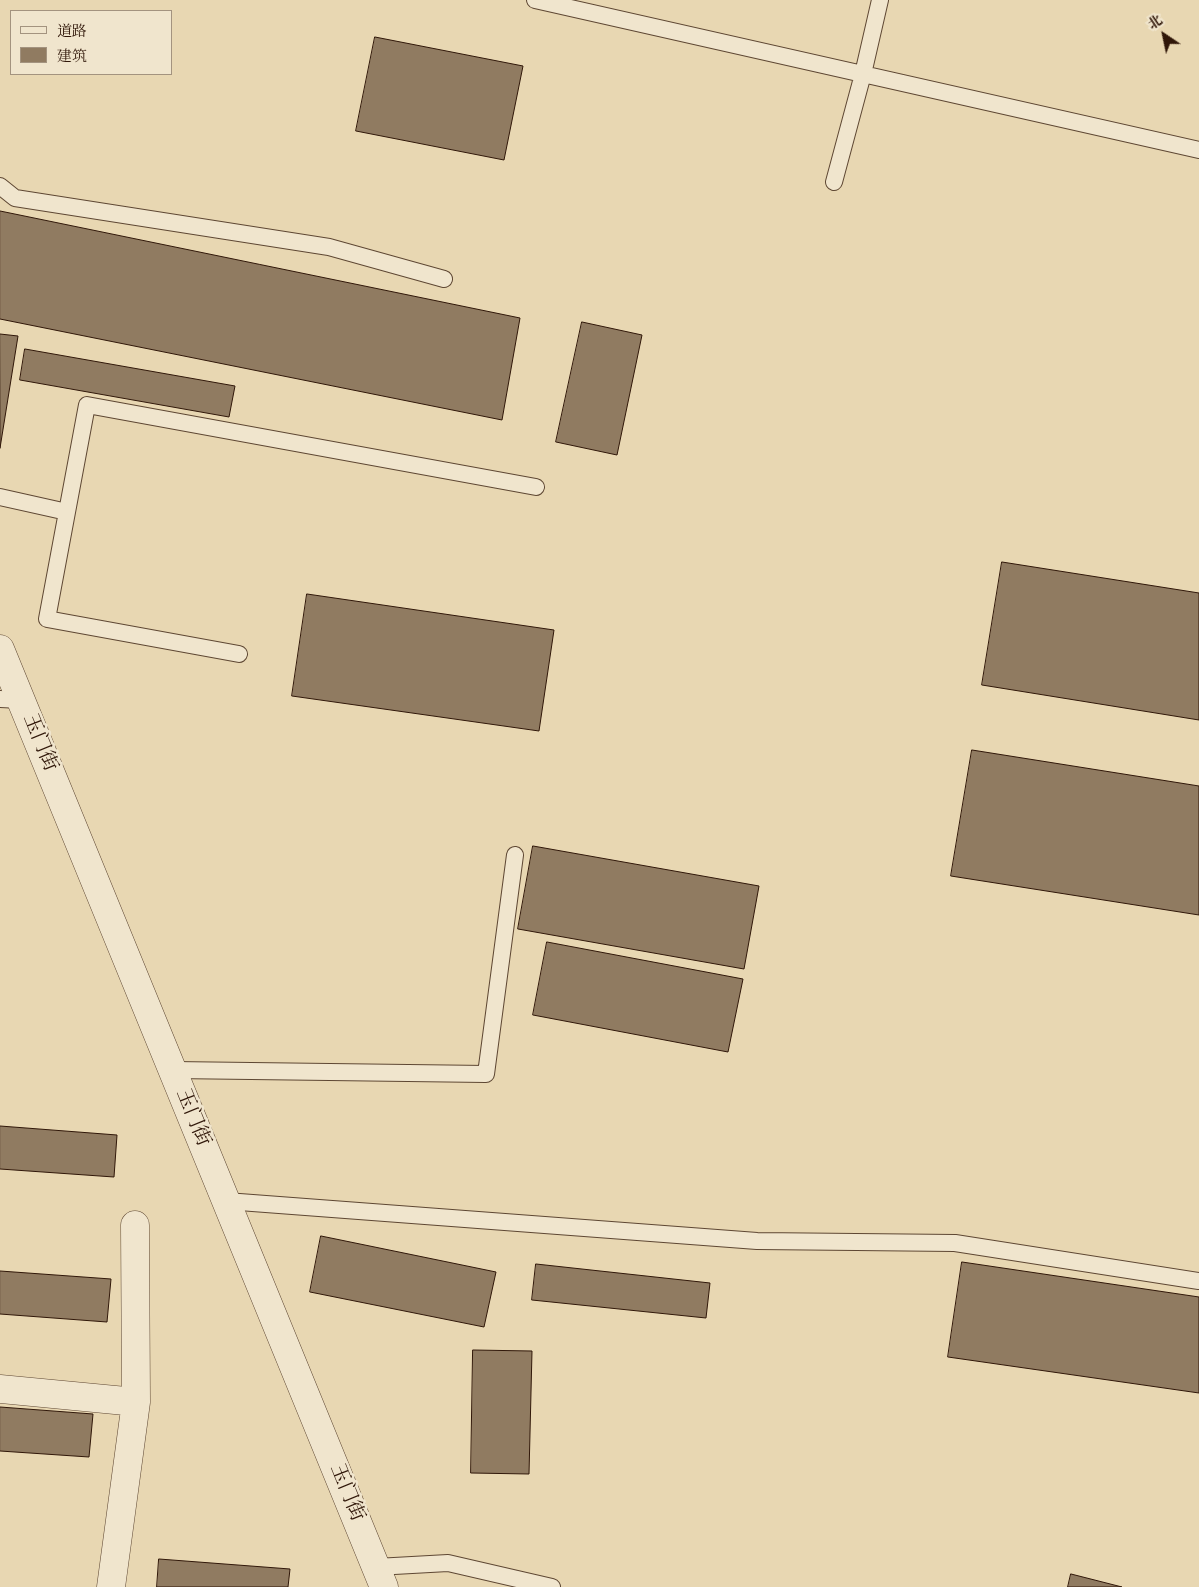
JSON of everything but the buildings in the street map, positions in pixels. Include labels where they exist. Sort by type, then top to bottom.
[{"type":"street","name":"玉门街","points":[[0,649],[10,700],[173,1070],[380,1577]]},
{"type":"street","points":[[111,1587],[136,1402],[135,1225]]},
{"type":"street","points":[[0,1389],[136,1402]]},
{"type":"lane","points":[[535,0],[1199,150]]},
{"type":"lane","points":[[834,182],[863,74],[880,0]]},
{"type":"lane","points":[[0,186],[15,198],[329,247],[444,279]]},
{"type":"lane","points":[[240,654],[47,618],[87,404],[536,487]]},
{"type":"lane","points":[[0,497],[67,512]]},
{"type":"lane","points":[[173,1070],[486,1074],[515,855]]},
{"type":"lane","points":[[226,1201],[756,1241],[955,1243],[1199,1281]]},
{"type":"lane","points":[[380,1577],[448,1563],[552,1587]]}]
